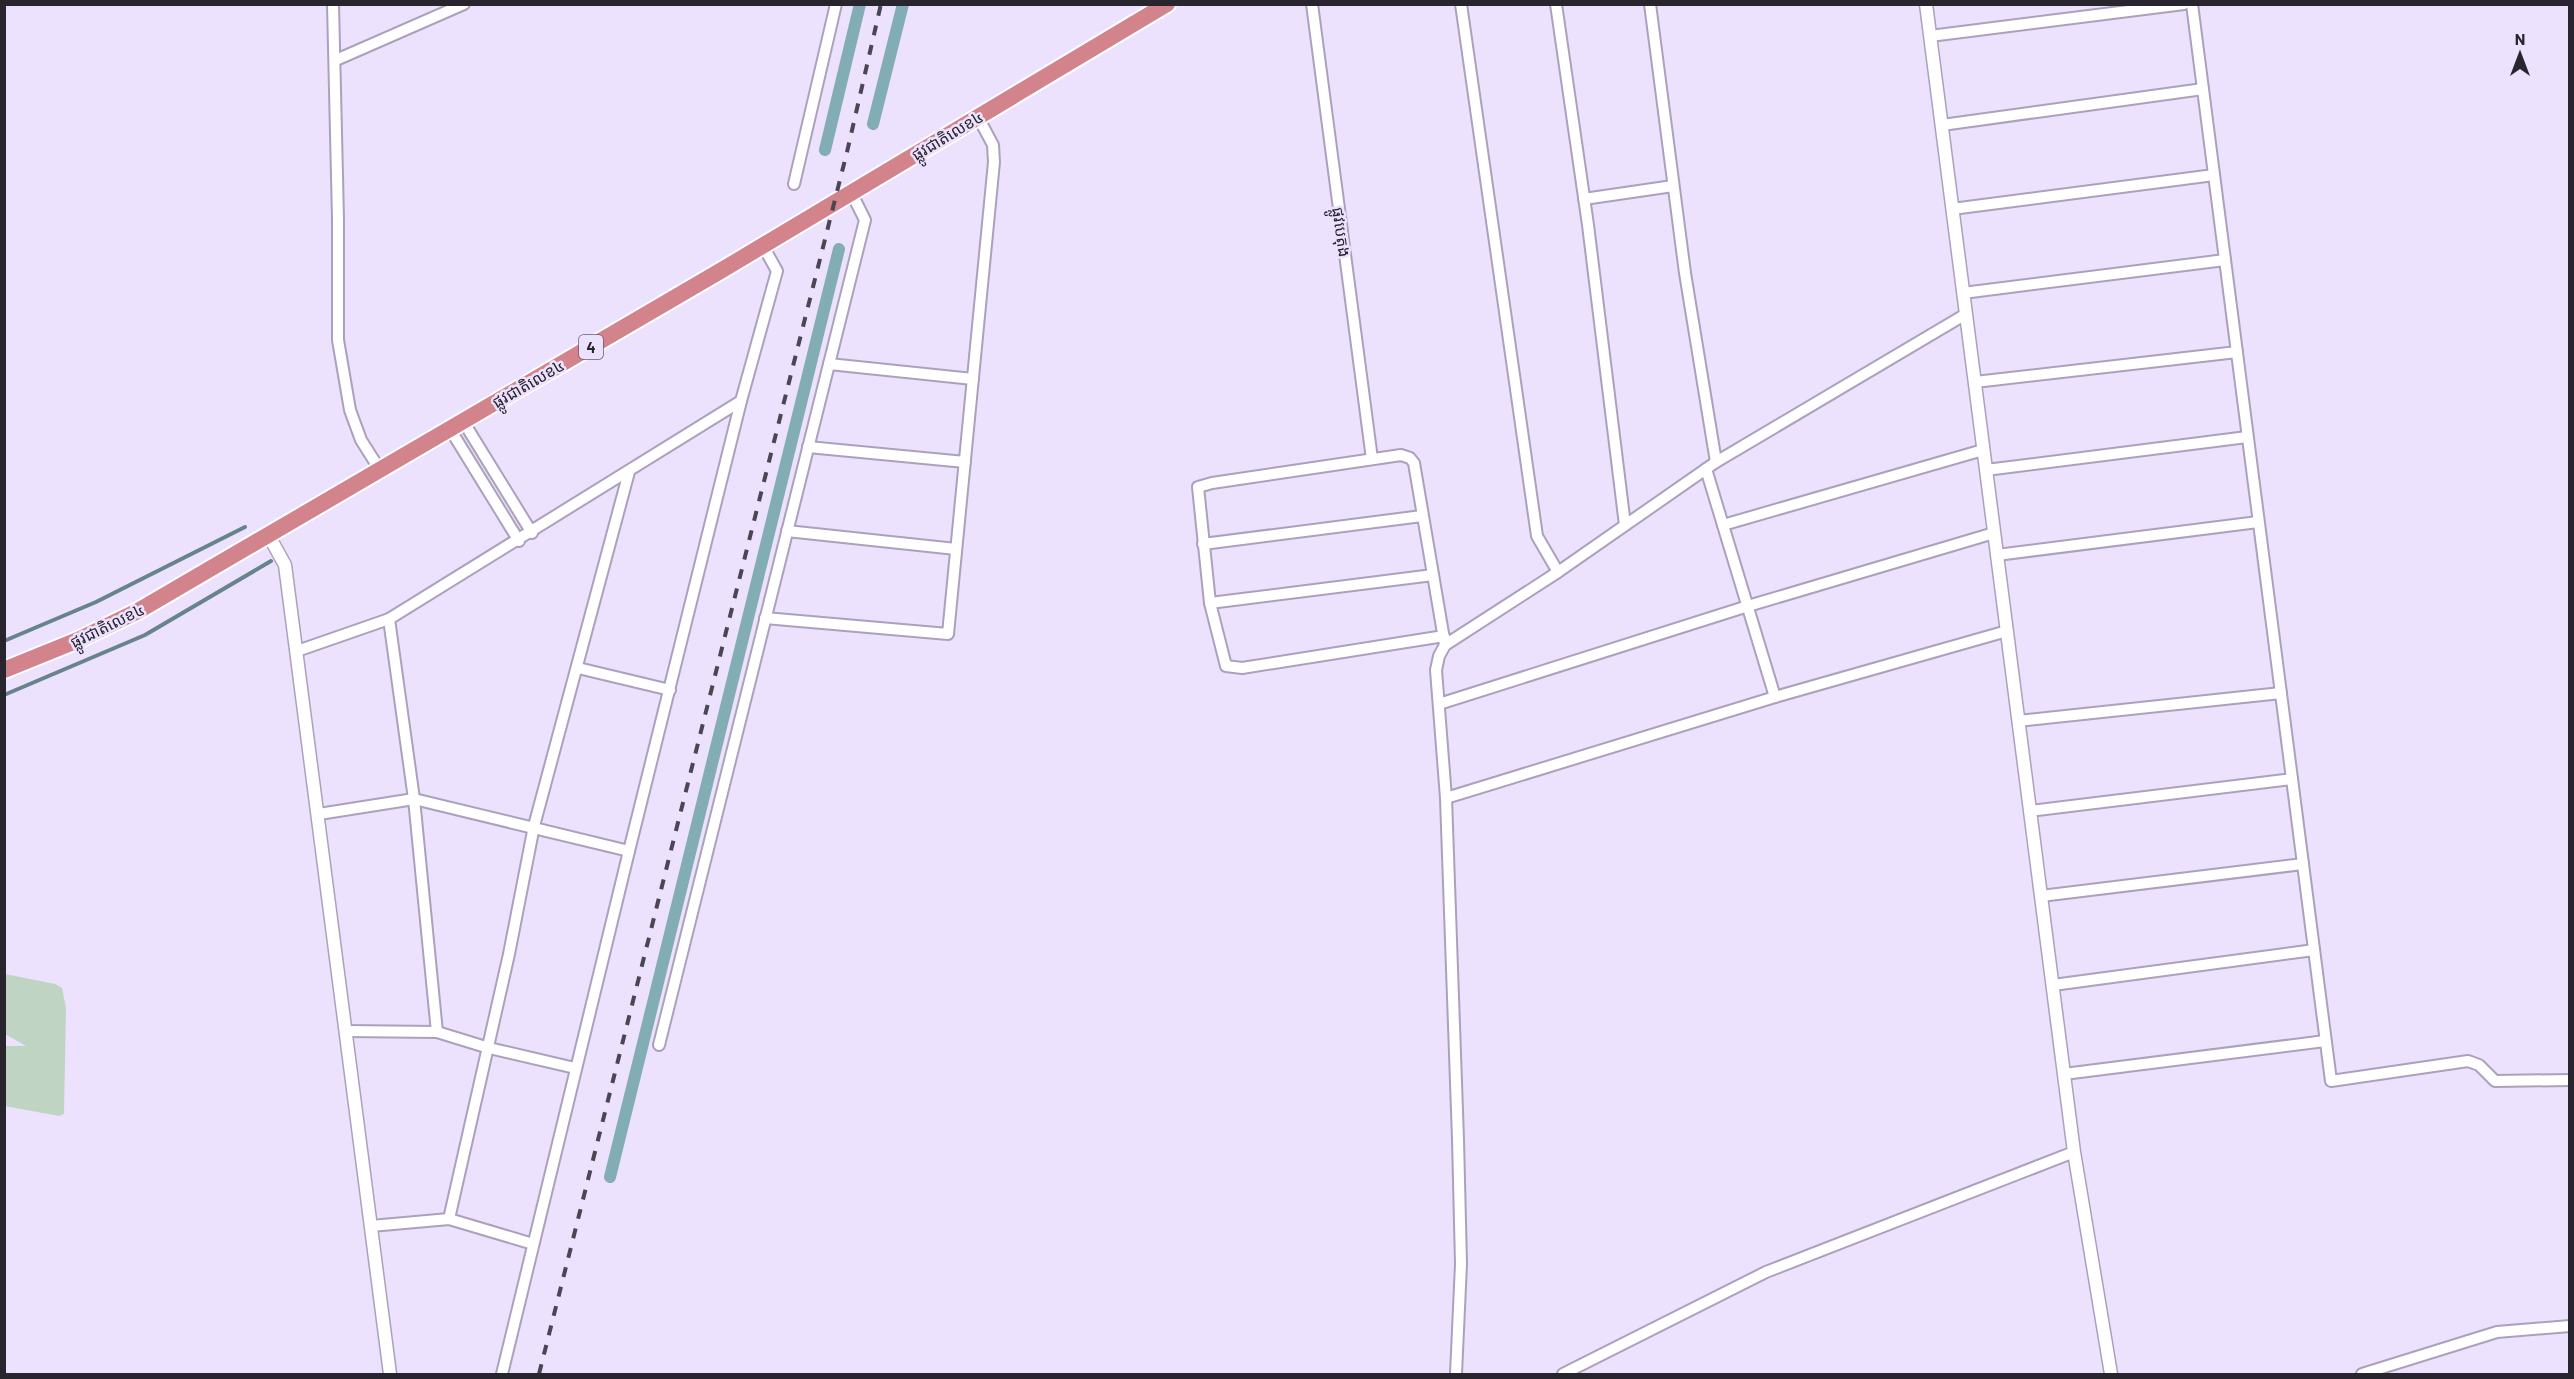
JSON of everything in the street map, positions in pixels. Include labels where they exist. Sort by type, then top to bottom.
[{"type":"highway","name":"ផ្លូវជាតិលេខ៤","points":[[4,670],[51,652],[130,615],[269,536],[1167,4]]},
{"type":"street","points":[[333,4],[336,60],[338,340],[350,410],[361,440],[380,470]]},
{"type":"street","points":[[336,60],[464,4]]},
{"type":"street","points":[[794,184],[836,4]]},
{"type":"street","name":"ផ្លូវបេតុង","points":[[1312,4],[1372,459]]},
{"type":"street","points":[[1461,4],[1537,536],[1558,572]]},
{"type":"street","points":[[1556,4],[1584,199],[1625,525]]},
{"type":"street","points":[[1650,4],[1673,186],[1716,462]]},
{"type":"street","points":[[1926,4],[2074,1152],[2111,1374]]},
{"type":"street","points":[[1930,36],[2184,4]]},
{"type":"street","points":[[2192,4],[2331,1081],[2468,1061],[2479,1065],[2495,1081],[2570,1080]]},
{"type":"street","points":[[1942,125],[2203,89]]},
{"type":"street","points":[[765,618],[948,634],[994,162],[993,145],[978,117]]},
{"type":"street","points":[[1952,209],[2214,174]]},
{"type":"street","points":[[1584,199],[1673,186]]},
{"type":"street","points":[[659,1045],[865,220],[851,192]]},
{"type":"street","points":[[502,1374],[575,1068],[741,401],[777,271],[762,244]]},
{"type":"street","points":[[1963,293],[2225,260]]},
{"type":"street","points":[[1456,1374],[1461,1264],[1446,798],[1437,670],[1444,640],[1414,463],[1410,458],[1401,455],[1198,487],[1210,603],[1226,666],[1232,668],[1444,640],[1558,572],[1716,462],[1966,314]]},
{"type":"street","points":[[1975,382],[2237,352]]},
{"type":"street","points":[[829,364],[973,379]]},
{"type":"street","points":[[297,651],[389,619],[532,533],[741,401]]},
{"type":"street","points":[[457,425],[532,533]]},
{"type":"street","points":[[457,425],[519,541]]},
{"type":"street","points":[[1986,470],[2247,437]]},
{"type":"street","points":[[808,447],[965,462]]},
{"type":"street","points":[[1723,525],[1983,450]]},
{"type":"street","points":[[1706,469],[1775,697]]},
{"type":"street","points":[[449,1219],[489,1048],[534,826],[629,472]]},
{"type":"street","points":[[1203,544],[1422,516]]},
{"type":"street","points":[[1997,555],[2259,522]]},
{"type":"street","points":[[787,531],[956,549]]},
{"type":"street","points":[[1439,704],[1748,606],[1994,533]]},
{"type":"street","points":[[269,536],[285,565],[390,1374]]},
{"type":"street","points":[[1210,603],[1433,576]]},
{"type":"street","points":[[389,619],[414,799],[437,1032]]},
{"type":"street","points":[[1446,798],[1775,697],[2007,631]]},
{"type":"street","points":[[578,668],[670,690]]},
{"type":"street","points":[[2018,721],[2280,693]]},
{"type":"street","points":[[2030,811],[2292,779]]},
{"type":"street","points":[[319,814],[414,799],[534,826],[629,851]]},
{"type":"street","points":[[2041,896],[2302,864]]},
{"type":"street","points":[[2052,985],[2314,950]]},
{"type":"street","points":[[346,1030],[437,1032],[489,1048],[575,1068]]},
{"type":"street","points":[[2064,1074],[2325,1041]]},
{"type":"street","points":[[1563,1374],[1766,1272],[2074,1152]]},
{"type":"street","points":[[371,1226],[449,1219],[533,1244]]},
{"type":"street","points":[[2362,1374],[2497,1332],[2570,1326]]},
{"type":"green space","points":[[5,974],[55,984],[62,988],[66,1008],[64,1114],[59,1116],[5,1106],[5,1046],[26,1046],[5,1034]]},
{"type":"waterway","points":[[825,150],[860,4]]},
{"type":"waterway","points":[[873,124],[903,4]]},
{"type":"waterway","points":[[610,1177],[839,249]]},
{"type":"waterway","points":[[4,641],[96,602],[245,527]]},
{"type":"waterway","points":[[4,695],[145,635],[271,561]]},
{"type":"railway","points":[[539,1374],[847,152],[881,4]]}]
